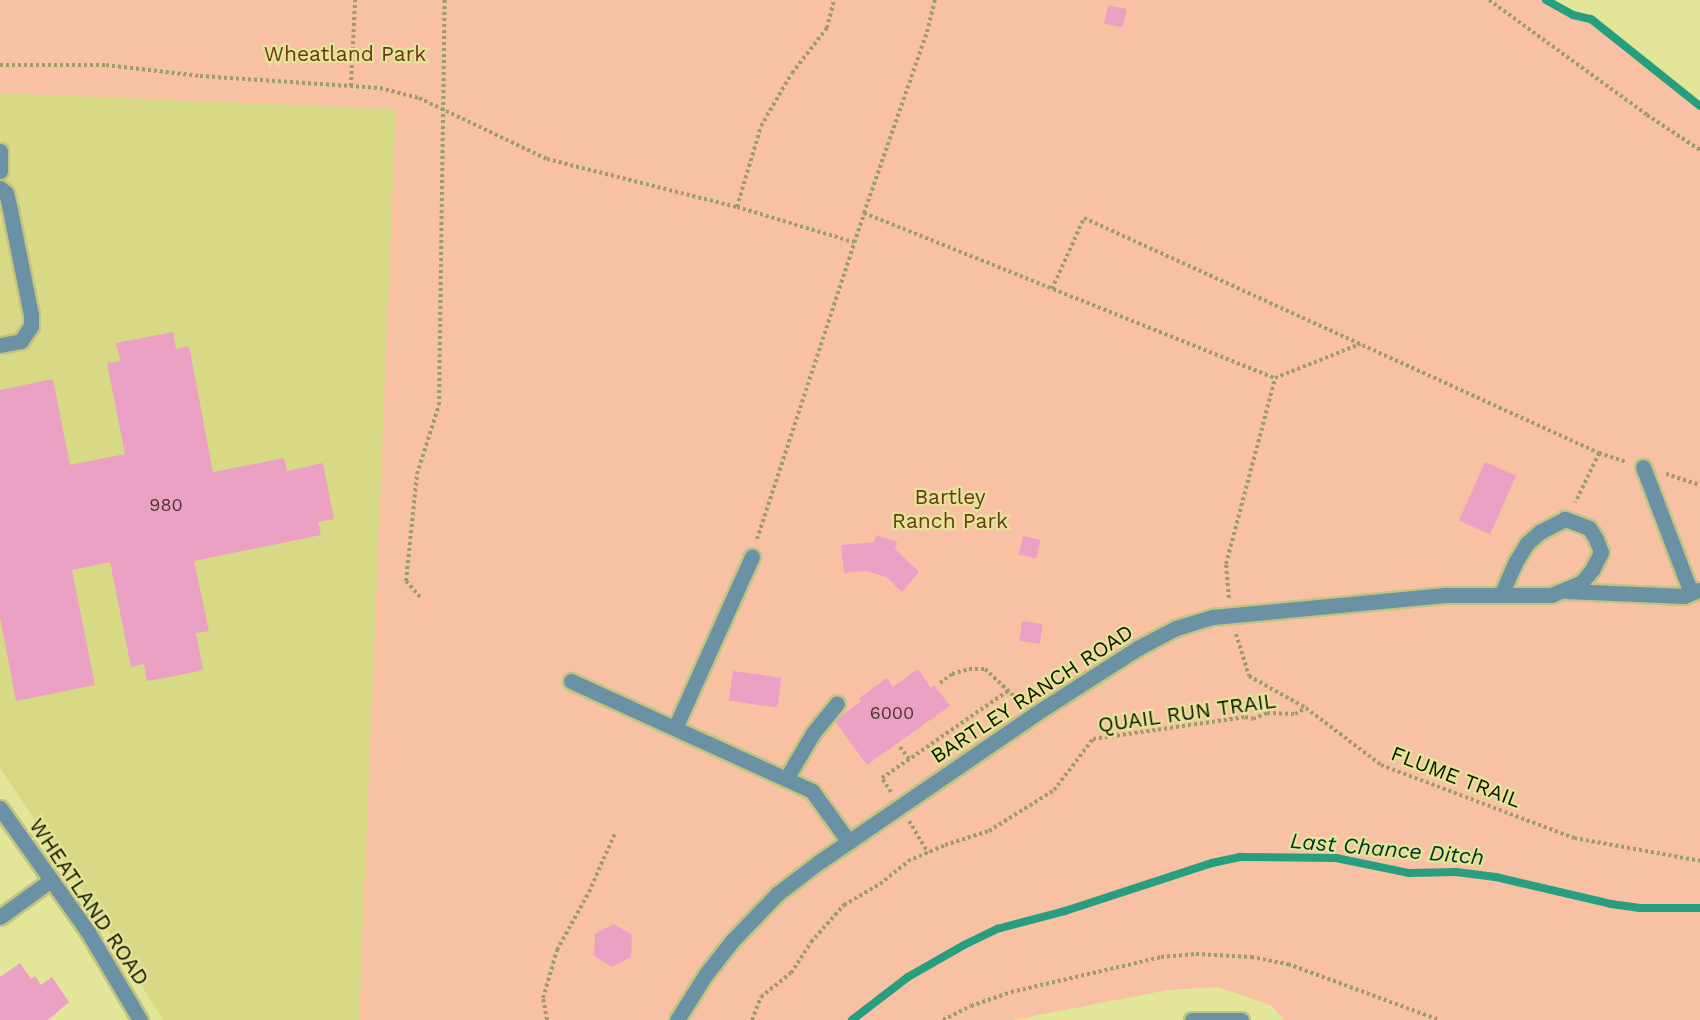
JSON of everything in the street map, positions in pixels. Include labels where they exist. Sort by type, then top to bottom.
[{"type":"street","points":[[0,151],[0,171]]},
{"type":"street","points":[[0,188],[6,193],[9,205],[31,315],[31,326],[21,341],[0,345]]},
{"type":"street","points":[[1642,467],[1696,591]]},
{"type":"street","points":[[1501,595],[1507,577],[1527,543],[1541,531],[1565,519],[1589,528],[1601,552],[1592,570],[1581,583],[1567,591]]},
{"type":"street","points":[[675,728],[752,557]]},
{"type":"street","name":"BARTLEY RANCH ROAD","points":[[677,1020],[706,974],[732,940],[777,894],[1031,717],[1147,643],[1176,628],[1213,617],[1445,595],[1551,595],[1567,591],[1684,596],[1696,591]]},
{"type":"street","points":[[571,681],[812,791],[849,842]]},
{"type":"street","points":[[786,779],[813,733],[837,704]]},
{"type":"street","name":"WHEATLAND ROAD","points":[[0,808],[88,932],[140,1020]]},
{"type":"street","points":[[0,917],[51,880]]},
{"type":"street","points":[[1192,1020],[1241,1020]]},
{"type":"path","points":[[351,86],[356,0]]},
{"type":"path","points":[[420,597],[406,581],[417,474],[438,405],[445,0]]},
{"type":"path","points":[[737,207],[761,126],[792,73],[827,27],[834,0]]},
{"type":"path","points":[[752,557],[854,242],[927,32],[935,0]]},
{"type":"path","points":[[1489,0],[1647,115],[1700,150]]},
{"type":"path","points":[[0,64],[106,65],[200,75],[380,88],[419,98],[442,111],[547,159],[737,207],[854,242]]},
{"type":"path","points":[[864,213],[1275,378],[1359,345]]},
{"type":"path","points":[[1052,289],[1084,218],[1599,453],[1565,519]]},
{"type":"path","name":"FLUME TRAIL","points":[[1275,378],[1226,564],[1231,615],[1249,676],[1306,708],[1381,765],[1574,838],[1700,861]]},
{"type":"path","points":[[940,683],[952,674],[969,669],[985,669],[1009,690],[1031,717]]},
{"type":"path","points":[[928,853],[882,778],[1009,690]]},
{"type":"path","name":"QUAIL RUN TRAIL","points":[[752,1020],[761,997],[791,973],[811,942],[844,905],[880,884],[908,861],[989,831],[1053,790],[1093,739],[1245,717],[1253,719],[1267,713],[1295,714],[1306,708]]},
{"type":"path","points":[[900,747],[909,759]]},
{"type":"path","points":[[548,1020],[543,999],[557,950],[588,892],[615,832]]},
{"type":"path","points":[[943,1020],[971,1006],[1011,992],[1161,957],[1196,954],[1251,957],[1288,964],[1439,1020]]},
{"type":"shaded area","points":[[0,93],[396,109],[359,1020],[163,1020],[87,897],[0,768]]},
{"type":"green space","name":"Bartley Ranch Park","points":[[0,0],[1546,0],[1573,15],[1591,19],[1700,106],[1700,1020],[1284,1020],[1272,1006],[1219,987],[1168,990],[1013,1020],[359,1020],[396,109],[0,93]]},
{"type":"building","points":[[1108,5],[1127,9],[1123,28],[1104,24]]},
{"type":"building","points":[[173,332],[176,349],[189,346],[213,472],[284,458],[287,471],[323,463],[334,519],[318,522],[321,535],[194,561],[209,631],[196,633],[203,670],[175,676],[147,681],[144,664],[131,667],[110,562],[72,570],[95,685],[16,701],[0,617],[0,390],[53,379],[70,465],[125,454],[107,363],[120,361],[116,343]]},
{"type":"building","points":[[1485,462],[1516,476],[1490,534],[1459,520]]},
{"type":"building","points":[[876,535],[897,542],[895,549],[919,572],[902,592],[886,577],[866,571],[844,573],[841,545],[874,542]]},
{"type":"building","points":[[1023,536],[1041,540],[1036,559],[1019,555]]},
{"type":"building","points":[[1022,621],[1043,624],[1040,644],[1019,641]]},
{"type":"building","points":[[918,669],[931,688],[934,685],[950,706],[867,765],[835,721],[861,701],[859,698],[887,678],[893,687]]},
{"type":"building","points":[[733,671],[782,678],[777,708],[729,701]]},
{"type":"building","points":[[614,924],[632,935],[631,957],[612,967],[594,956],[595,934]]},
{"type":"building","points":[[20,963],[31,979],[35,976],[41,985],[52,977],[69,1002],[48,1020],[0,1020],[0,977]]},
{"type":"waterway","points":[[1546,0],[1573,15],[1591,19],[1700,106]]},
{"type":"waterway","name":"Last Chance Ditch","points":[[852,1020],[908,977],[997,929],[1065,911],[1212,863],[1241,857],[1336,858],[1409,873],[1456,872],[1496,877],[1611,904],[1640,908],[1700,908]]},
{"type":"park label","name":"Wheatland Park","points":[[345,54]]}]
